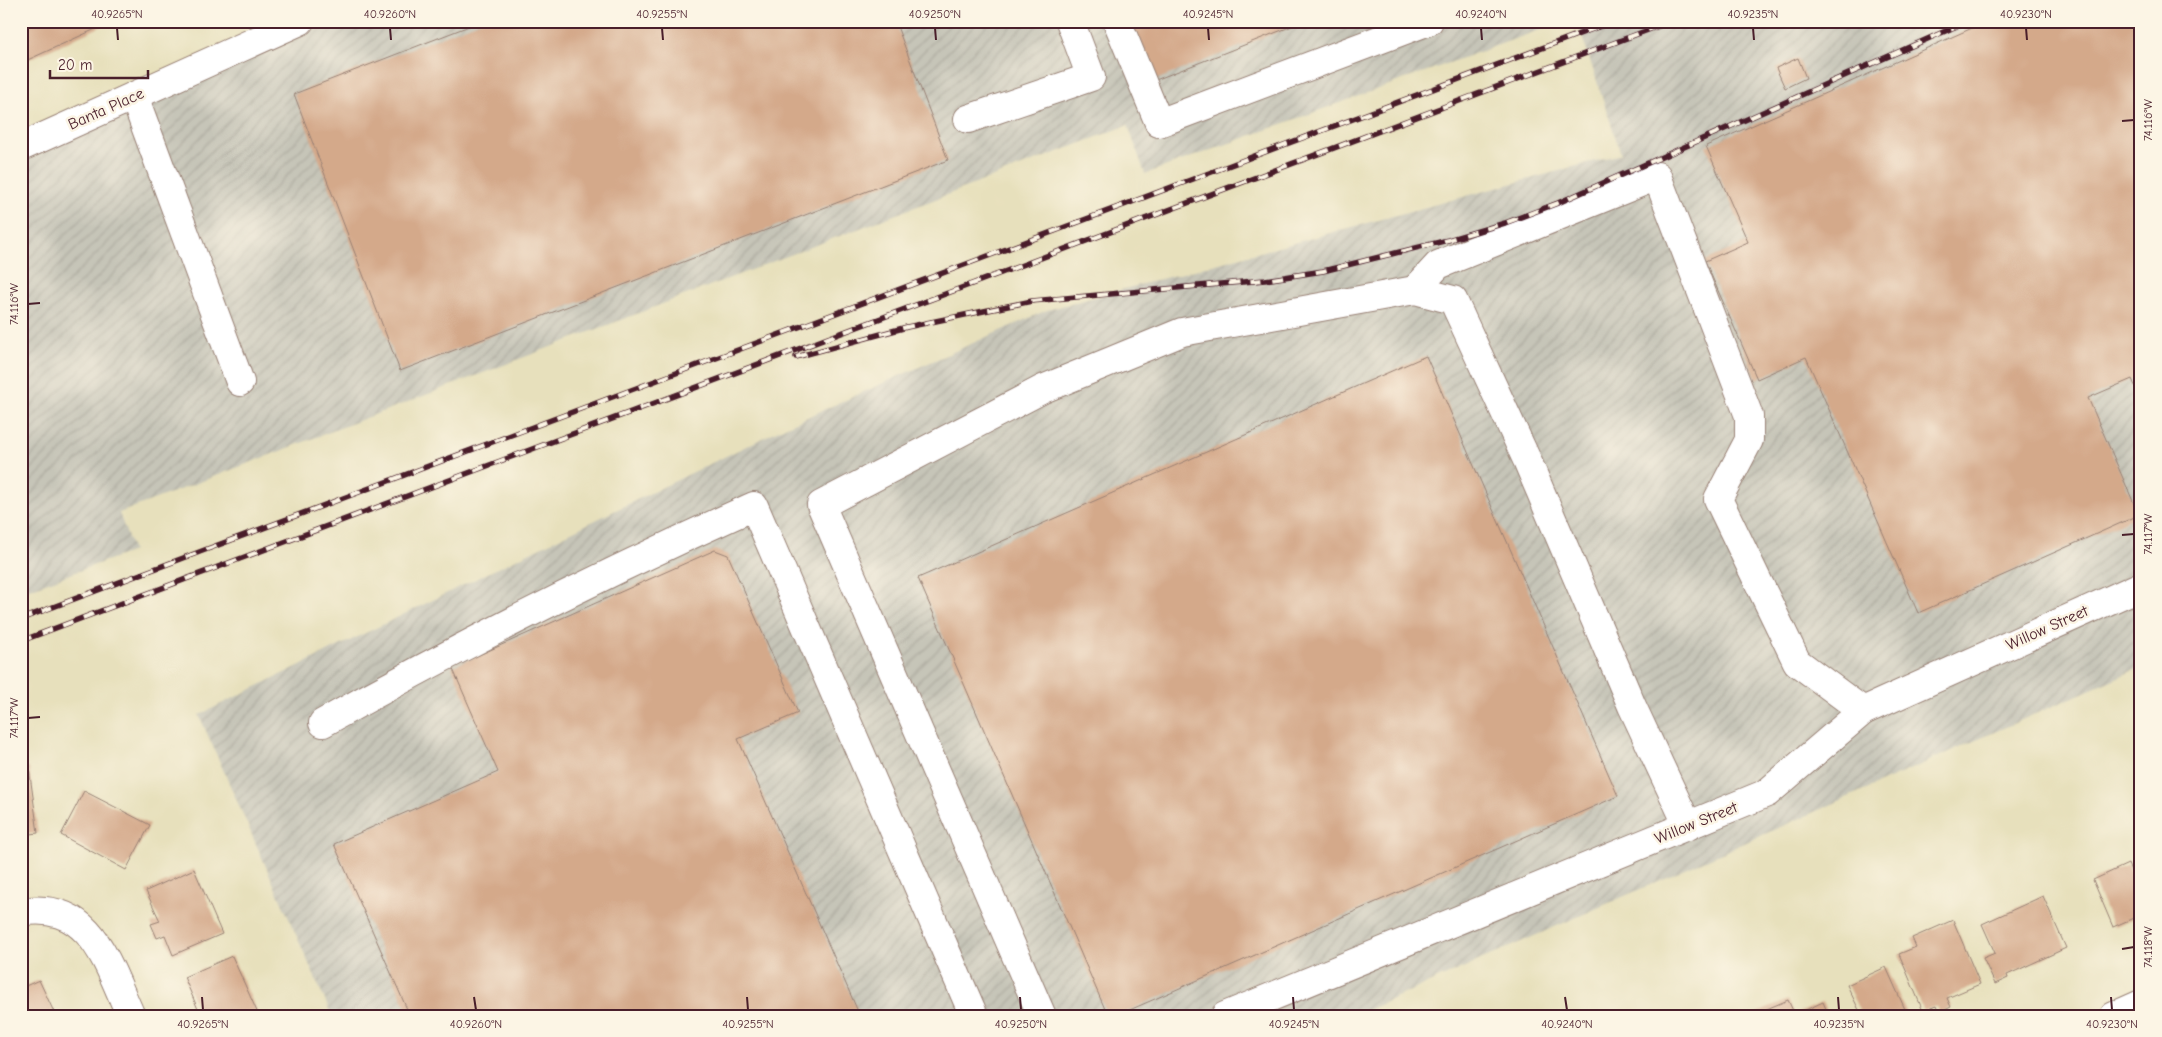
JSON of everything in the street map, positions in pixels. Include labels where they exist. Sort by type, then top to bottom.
[{"type":"street","name":"Banta Place","points":[[21,147],[300,21]]},
{"type":"street","points":[[968,119],[1091,77],[1070,21]]},
{"type":"street","points":[[1117,21],[1159,123],[1429,21]]},
{"type":"street","points":[[134,96],[240,382]]},
{"type":"street","points":[[1415,290],[1438,265],[1657,176],[1749,416],[1749,440],[1718,498],[1797,662],[1863,711]]},
{"type":"street","points":[[1042,1016],[821,505],[1043,389],[1182,332],[1415,290],[1453,300],[1527,460],[1632,706],[1688,826]]},
{"type":"street","points":[[323,723],[404,677],[642,557],[754,506],[974,1016]]},
{"type":"street","name":"Willow Street","points":[[1226,1016],[1767,793],[1863,711],[2141,586]]},
{"type":"street","points":[[21,912],[41,909],[62,914],[79,922],[92,938],[104,958],[131,1016]]},
{"type":"street","points":[[2114,1016],[2141,1004]]},
{"type":"shaded area","points":[[300,21],[1564,21],[1145,174],[1128,125],[119,513],[133,551],[21,592],[21,147]]},
{"type":"shaded area","points":[[1577,21],[2141,21],[2141,667],[1354,1016],[332,1016],[199,715],[785,427],[1047,310],[1621,154]]},
{"type":"building","points":[[21,21],[113,21],[21,63]]},
{"type":"building","points":[[482,21],[895,21],[948,160],[400,371],[294,94]]},
{"type":"building","points":[[1129,21],[1305,21],[1153,81]]},
{"type":"building","points":[[1787,21],[1800,21],[1801,24],[1789,28]]},
{"type":"building","points":[[1988,21],[2141,21],[2141,399],[2132,379],[2088,398],[2139,515],[1918,613],[1806,357],[1757,379],[1705,261],[1748,242],[1706,146]]},
{"type":"building","points":[[1798,58],[1806,78],[1785,88],[1776,68]]},
{"type":"building","points":[[1426,356],[1618,796],[1116,1016],[1108,1016],[918,578]]},
{"type":"building","points":[[715,550],[728,555],[798,713],[738,739],[860,1016],[410,1016],[334,844],[498,772],[452,667]]},
{"type":"building","points":[[29,768],[38,833],[21,835],[21,769]]},
{"type":"building","points":[[84,791],[150,825],[126,870],[61,835]]},
{"type":"building","points":[[2128,864],[2141,894],[2141,908],[2135,911],[2138,916],[2113,927],[2093,880]]},
{"type":"building","points":[[194,869],[222,934],[173,955],[165,935],[157,938],[151,924],[160,921],[146,891]]},
{"type":"building","points":[[2043,896],[2066,948],[2007,975],[2008,978],[1995,984],[1983,958],[1995,953],[1982,924]]},
{"type":"building","points":[[1953,920],[1980,984],[1947,998],[1951,1007],[1939,1013],[1936,1006],[1923,1011],[1899,954],[1916,947],[1912,938]]},
{"type":"building","points":[[232,956],[259,1016],[201,1016],[184,977]]},
{"type":"building","points":[[1886,967],[1908,1016],[1848,1016],[1859,1010],[1847,985]]},
{"type":"building","points":[[39,980],[53,1010],[58,1016],[21,1016],[21,988]]},
{"type":"building","points":[[1788,1000],[1795,1015],[1823,1002],[1829,1016],[1756,1016],[1755,1014]]},
{"type":"railway","points":[[21,619],[1614,21]]},
{"type":"railway","points":[[21,641],[1672,21]]},
{"type":"railway","points":[[796,357],[907,327],[1032,301],[1265,280],[1323,271],[1448,240],[1505,223],[1558,203],[1968,21]]}]
